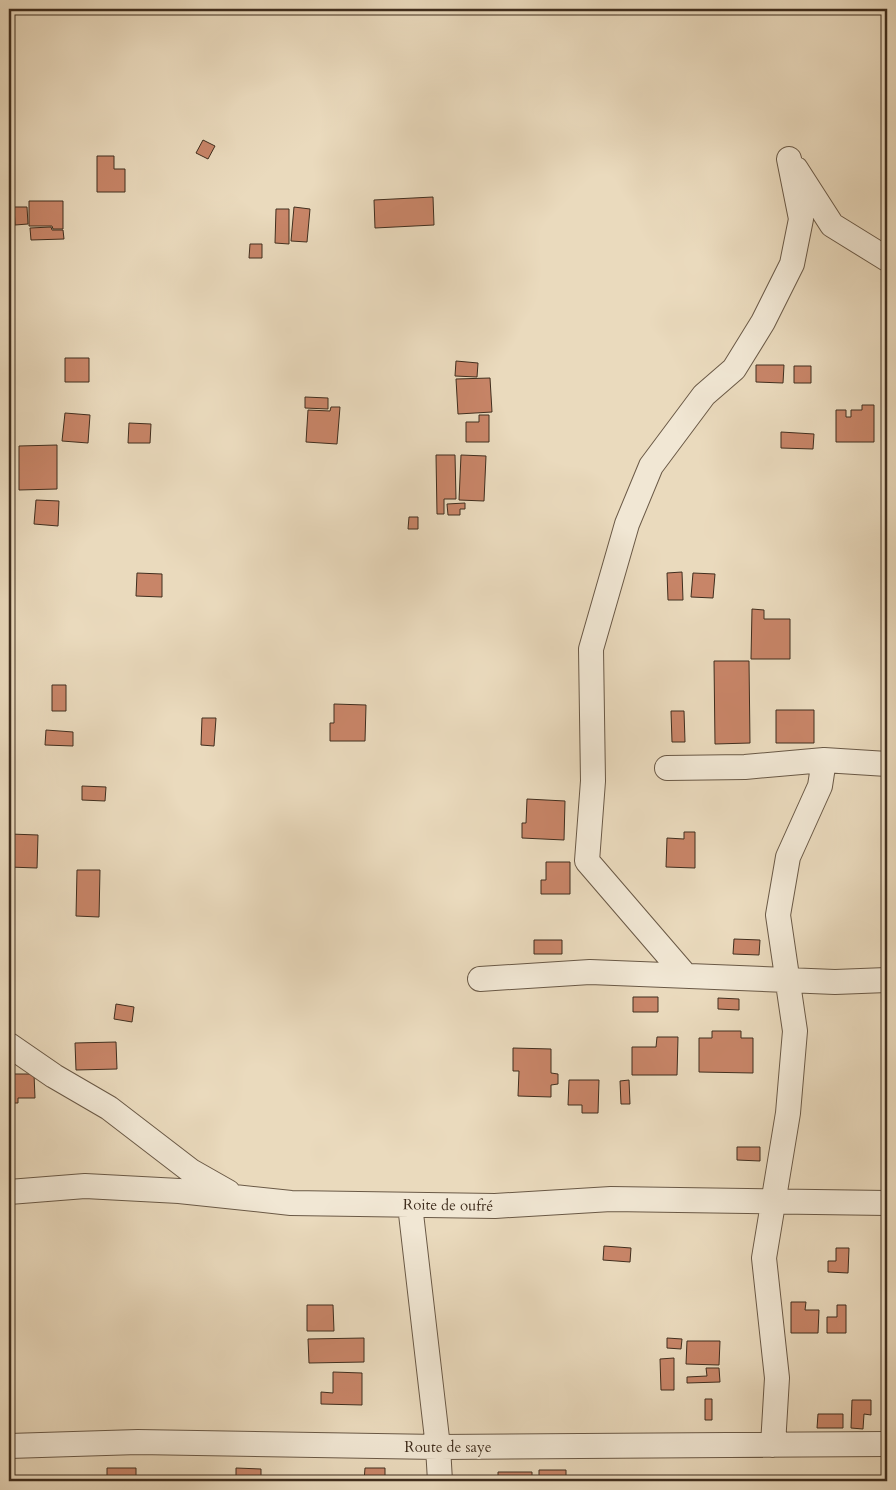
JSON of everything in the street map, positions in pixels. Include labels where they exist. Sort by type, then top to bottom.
[{"type":"street","points":[[686,976],[587,861],[593,782],[591,649],[627,524],[650,466],[704,395],[734,369],[763,322],[792,264],[801,219],[789,159],[832,225],[887,259]]},
{"type":"street","points":[[666,768],[745,767],[824,760],[887,764]]},
{"type":"street","points":[[774,1445],[776,1378],[764,1258],[788,1113],[795,1031],[789,979],[778,915],[788,857],[820,786],[824,760]]},
{"type":"street","points":[[480,979],[590,972],[835,982],[887,980]]},
{"type":"street","points":[[9,1045],[54,1076],[110,1108],[191,1171],[236,1197]]},
{"type":"street","name":"Roite de oufré","points":[[9,1192],[86,1186],[291,1203],[410,1205],[495,1206],[611,1198],[887,1203]]},
{"type":"street","points":[[410,1205],[438,1447],[440,1481]]},
{"type":"street","name":"Route de saye","points":[[9,1446],[138,1442],[438,1447],[887,1444]]},
{"type":"building","points":[[203,140],[215,146],[208,159],[196,153]]},
{"type":"building","points":[[97,156],[114,156],[114,169],[125,169],[125,192],[97,192]]},
{"type":"building","points":[[433,197],[434,225],[375,228],[374,200]]},
{"type":"building","points":[[29,201],[63,201],[63,229],[53,229],[52,226],[29,226]]},
{"type":"building","points":[[14,207],[27,207],[28,224],[15,225]]},
{"type":"building","points":[[294,207],[310,209],[307,242],[291,241]]},
{"type":"building","points":[[276,209],[289,209],[289,244],[275,243]]},
{"type":"building","points":[[51,227],[52,230],[63,230],[64,239],[31,240],[30,228]]},
{"type":"building","points":[[250,244],[262,244],[262,258],[249,258]]},
{"type":"building","points":[[65,358],[89,358],[89,382],[65,382]]},
{"type":"building","points":[[456,361],[478,363],[477,377],[455,376]]},
{"type":"building","points":[[756,365],[784,365],[783,383],[756,382]]},
{"type":"building","points":[[794,366],[811,366],[811,383],[794,383]]},
{"type":"building","points":[[490,378],[492,412],[458,414],[456,379]]},
{"type":"building","points":[[305,397],[328,398],[328,409],[305,408]]},
{"type":"building","points":[[862,405],[874,405],[874,442],[836,442],[836,410],[846,410],[846,417],[851,417],[851,410],[862,410]]},
{"type":"building","points":[[331,407],[340,407],[337,444],[306,442],[308,410],[330,411]]},
{"type":"building","points":[[65,413],[90,415],[88,443],[62,441]]},
{"type":"building","points":[[479,415],[489,415],[489,442],[466,442],[466,422],[479,422]]},
{"type":"building","points":[[129,423],[151,424],[150,443],[128,443]]},
{"type":"building","points":[[781,432],[814,434],[813,449],[781,448]]},
{"type":"building","points":[[57,445],[57,489],[19,490],[19,446]]},
{"type":"building","points":[[436,455],[455,455],[456,499],[444,499],[444,514],[437,514]]},
{"type":"building","points":[[461,455],[486,456],[484,501],[459,500]]},
{"type":"building","points":[[36,500],[59,501],[58,526],[34,524]]},
{"type":"building","points":[[465,503],[465,509],[460,509],[460,515],[448,515],[447,504]]},
{"type":"building","points":[[409,517],[418,517],[418,529],[408,529]]},
{"type":"building","points":[[682,572],[683,600],[668,600],[667,573]]},
{"type":"building","points":[[137,573],[162,574],[162,597],[136,596]]},
{"type":"building","points":[[693,573],[715,574],[713,598],[691,597]]},
{"type":"building","points":[[752,609],[764,610],[764,619],[790,619],[790,659],[751,659]]},
{"type":"building","points":[[714,661],[749,661],[750,743],[715,744]]},
{"type":"building","points":[[52,685],[66,685],[66,711],[52,711]]},
{"type":"building","points":[[334,704],[366,705],[365,741],[330,741],[330,723],[334,723]]},
{"type":"building","points":[[776,710],[814,710],[814,743],[776,743]]},
{"type":"building","points":[[671,711],[684,711],[685,742],[672,742]]},
{"type":"building","points":[[202,718],[216,718],[214,746],[201,745]]},
{"type":"building","points":[[46,730],[73,732],[73,746],[45,745]]},
{"type":"building","points":[[82,786],[106,787],[105,801],[82,800]]},
{"type":"building","points":[[527,799],[565,801],[564,840],[522,838],[522,823],[526,823]]},
{"type":"building","points":[[684,832],[695,832],[695,868],[666,867],[667,838],[684,839]]},
{"type":"building","points":[[10,834],[38,835],[37,868],[9,867]]},
{"type":"building","points":[[546,862],[570,862],[570,894],[541,894],[541,880],[546,880]]},
{"type":"building","points":[[77,870],[100,870],[99,917],[76,916]]},
{"type":"building","points":[[734,939],[760,940],[759,955],[733,954]]},
{"type":"building","points":[[534,940],[562,940],[562,954],[534,954]]},
{"type":"building","points":[[633,997],[658,997],[658,1012],[633,1012]]},
{"type":"building","points":[[718,998],[739,999],[739,1010],[718,1009]]},
{"type":"building","points":[[116,1004],[134,1007],[132,1022],[114,1019]]},
{"type":"building","points":[[712,1031],[741,1031],[741,1038],[753,1038],[753,1073],[699,1072],[699,1038],[712,1038]]},
{"type":"building","points":[[657,1037],[678,1037],[677,1075],[632,1075],[632,1047],[656,1047]]},
{"type":"building","points":[[116,1042],[117,1069],[76,1070],[75,1043]]},
{"type":"building","points":[[513,1048],[551,1049],[551,1073],[558,1074],[558,1084],[551,1085],[551,1097],[518,1096],[519,1071],[513,1071]]},
{"type":"building","points":[[9,1074],[34,1074],[35,1098],[18,1098],[18,1103],[9,1103]]},
{"type":"building","points":[[569,1080],[599,1080],[598,1113],[582,1113],[582,1105],[568,1105]]},
{"type":"building","points":[[629,1080],[630,1104],[621,1104],[620,1081]]},
{"type":"building","points":[[737,1147],[760,1147],[760,1161],[737,1160]]},
{"type":"building","points":[[604,1246],[631,1248],[630,1262],[603,1260]]},
{"type":"building","points":[[836,1248],[849,1248],[848,1273],[828,1272],[828,1261],[836,1261]]},
{"type":"building","points":[[791,1302],[806,1302],[805,1310],[819,1310],[818,1333],[791,1333]]},
{"type":"building","points":[[307,1305],[333,1305],[334,1331],[307,1331]]},
{"type":"building","points":[[837,1305],[846,1305],[846,1333],[827,1333],[827,1317],[837,1317]]},
{"type":"building","points":[[364,1338],[364,1362],[309,1363],[308,1339]]},
{"type":"building","points":[[667,1338],[682,1339],[681,1349],[667,1348]]},
{"type":"building","points":[[687,1341],[720,1341],[719,1365],[686,1364]]},
{"type":"building","points":[[674,1358],[674,1390],[661,1390],[660,1359]]},
{"type":"building","points":[[706,1368],[719,1368],[720,1382],[687,1383],[687,1377],[707,1376]]},
{"type":"building","points":[[333,1372],[362,1373],[362,1405],[321,1404],[321,1392],[333,1393]]},
{"type":"building","points":[[705,1399],[712,1399],[712,1420],[705,1420]]},
{"type":"building","points":[[852,1400],[871,1400],[871,1415],[864,1414],[863,1429],[851,1428]]},
{"type":"building","points":[[818,1414],[843,1414],[843,1428],[817,1428]]},
{"type":"building","points":[[107,1468],[136,1468],[136,1481],[107,1481]]},
{"type":"building","points":[[236,1468],[261,1469],[261,1480],[236,1480]]},
{"type":"building","points":[[365,1468],[385,1468],[385,1481],[364,1481]]},
{"type":"building","points":[[539,1470],[566,1470],[566,1481],[539,1481]]},
{"type":"building","points":[[498,1472],[532,1472],[532,1481],[498,1481]]}]
